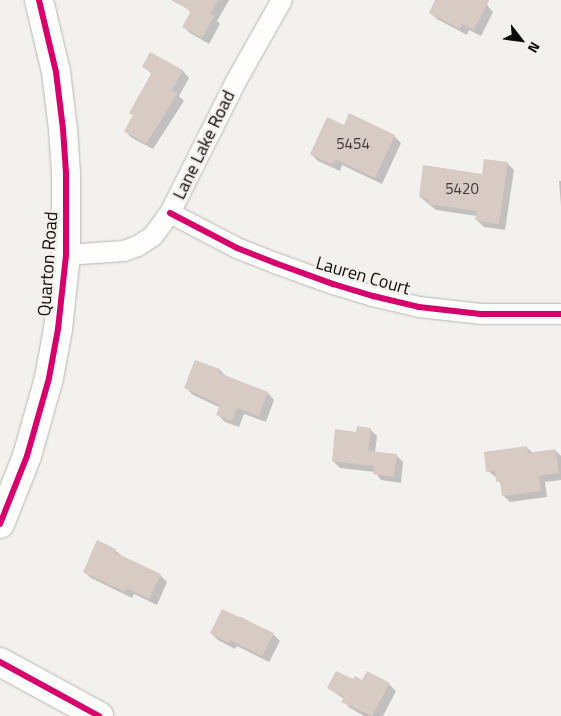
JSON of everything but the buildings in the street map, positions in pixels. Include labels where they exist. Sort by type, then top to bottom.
[{"type":"street","name":"Quarton Road","points":[[0,524],[27,456],[49,378],[58,329],[66,255],[66,183],[63,129],[56,72],[40,0]]},
{"type":"street","name":"Lane Lake Road","points":[[66,255],[124,251],[138,246],[153,236],[170,213],[235,83],[282,0]]},
{"type":"street","name":"Lauren Court","points":[[170,213],[238,248],[275,263],[373,296],[419,307],[481,314],[561,314]]},
{"type":"street","points":[[0,662],[99,716]]},
{"type":"cycle path","points":[[0,524],[27,456],[49,378],[58,329],[66,255],[66,173],[63,129],[56,72],[39,0]]},
{"type":"cycle path","points":[[170,213],[237,248],[333,284],[373,296],[419,307],[481,314],[561,314]]},
{"type":"cycle path","points":[[0,662],[99,716]]}]
